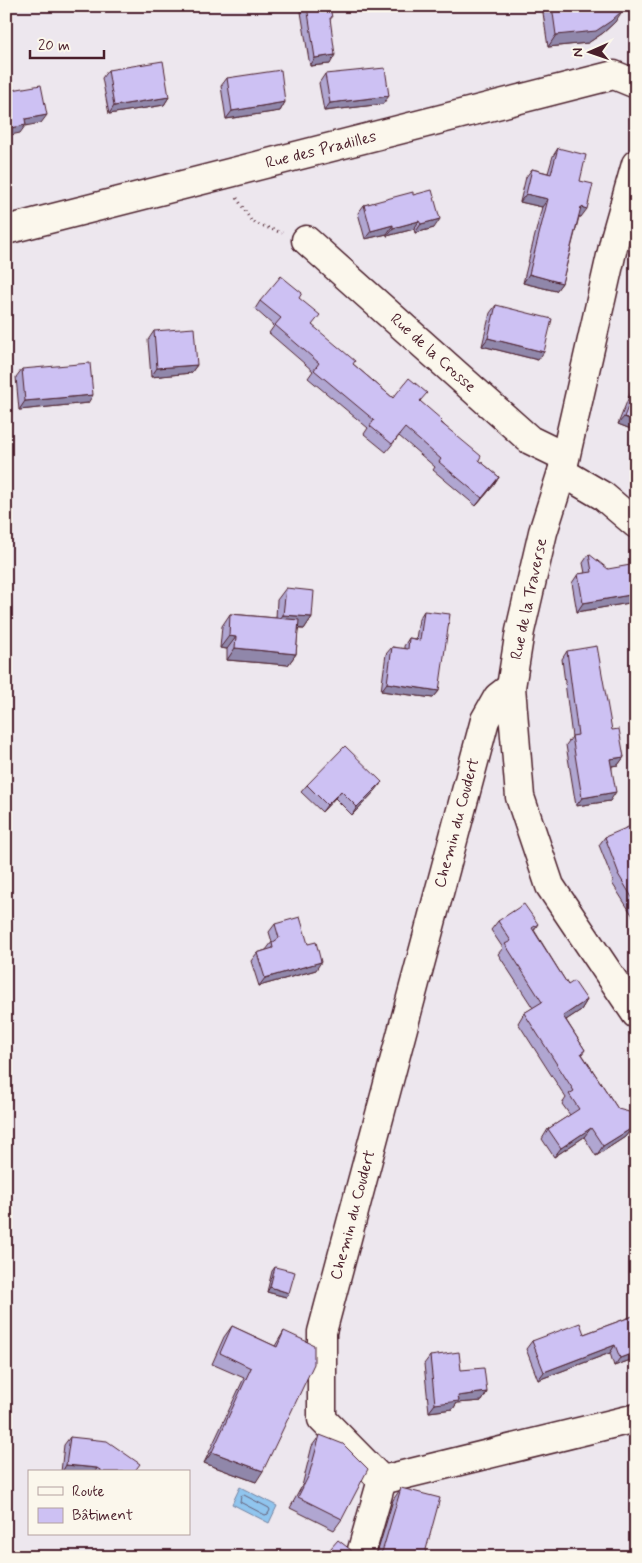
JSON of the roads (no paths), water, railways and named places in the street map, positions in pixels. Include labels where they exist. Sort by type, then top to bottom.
[{"type":"street","name":"Rue des Pradilles","points":[[6,230],[614,75],[636,84]]},
{"type":"street","name":"Rue de la Traverse","points":[[636,164],[625,239],[543,532],[520,631],[511,687],[520,797],[550,886],[636,1014]]},
{"type":"street","name":"Rue de la Crosse","points":[[306,240],[530,440],[554,452],[563,465],[636,524]]},
{"type":"street","name":"Chemin du Coudert","points":[[382,1480],[322,1418],[322,1332],[485,720],[498,697],[511,687]]},
{"type":"street","points":[[360,1557],[382,1480],[636,1418]]},
{"type":"water","points":[[240,1487],[277,1506],[269,1523],[232,1504]]}]
